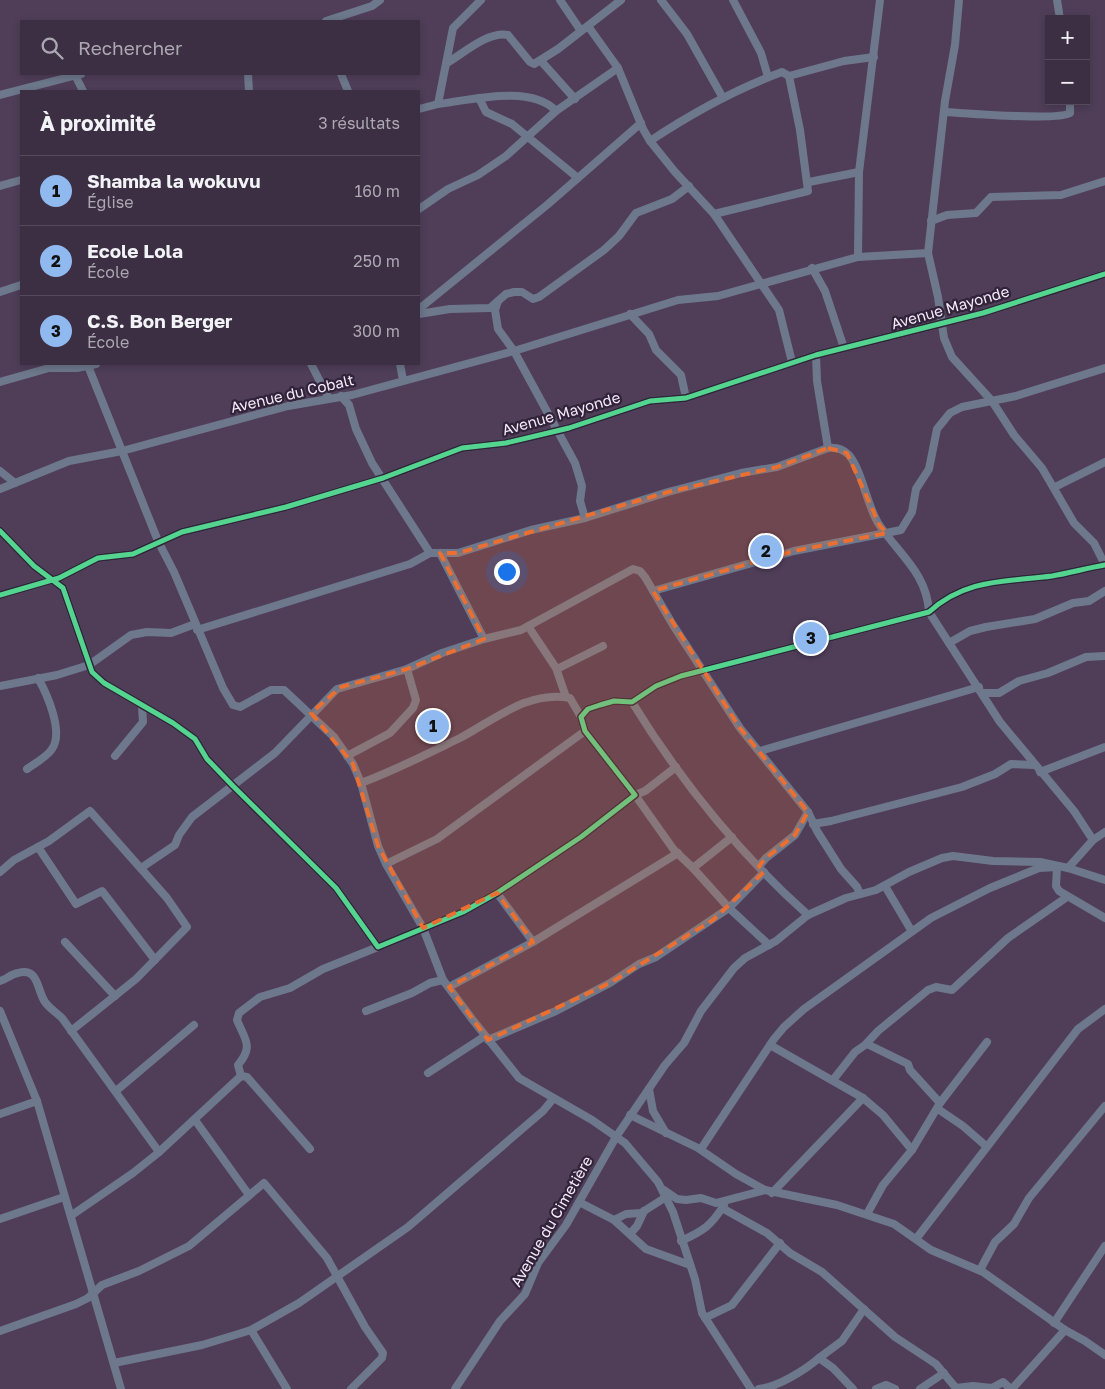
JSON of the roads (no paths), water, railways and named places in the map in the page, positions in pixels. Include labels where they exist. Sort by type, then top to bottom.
[{"type":"street","points":[[329,20],[372,6],[380,0]]},
{"type":"street","points":[[438,104],[453,28],[481,0]]},
{"type":"street","points":[[560,0],[581,31]]},
{"type":"street","points":[[447,63],[490,38],[501,34],[508,35],[530,62],[534,64],[541,61],[621,0]]},
{"type":"street","points":[[661,0],[687,34],[723,98]]},
{"type":"street","points":[[733,0],[760,52],[768,77]]},
{"type":"street","points":[[858,257],[859,172],[880,0]]},
{"type":"street","points":[[581,717],[588,709],[600,705],[614,701],[632,702],[656,686],[682,676],[929,612],[937,604],[966,589],[989,582],[1052,576],[1105,565],[1094,543],[1074,523],[1055,487],[1029,451],[1014,435],[992,401],[952,357],[947,347],[928,253],[944,112],[955,45],[959,0]]},
{"type":"street","points":[[1057,0],[1059,15]]},
{"type":"street","points":[[588,26],[618,68],[650,141],[714,214],[760,285],[779,310],[792,362]]},
{"type":"street","points":[[650,141],[723,98],[768,77],[782,72],[789,76],[844,62],[874,57]]},
{"type":"street","points":[[541,61],[575,99]]},
{"type":"street","points":[[420,208],[448,189],[478,175],[517,148],[556,111],[618,68]]},
{"type":"street","points":[[0,95],[74,75]]},
{"type":"street","points":[[78,75],[83,90]]},
{"type":"street","points":[[248,75],[249,90]]},
{"type":"street","points":[[341,75],[348,90]]},
{"type":"street","points":[[714,214],[808,192],[796,103],[789,76]]},
{"type":"street","points":[[420,109],[479,98],[516,96],[529,97],[546,103],[556,111]]},
{"type":"street","points":[[479,98],[486,112],[512,124],[578,178]]},
{"type":"street","points":[[944,112],[1012,116],[1062,116],[1070,113],[1070,105]]},
{"type":"street","points":[[421,306],[506,239],[641,123]]},
{"type":"street","points":[[808,182],[859,172]]},
{"type":"street","points":[[0,186],[20,180]]},
{"type":"street","points":[[931,221],[947,214],[976,214],[991,197],[1060,195],[1105,181]]},
{"type":"street","points":[[420,314],[457,308],[481,310],[490,308],[498,300],[514,292],[522,292],[533,299],[539,298],[604,250],[619,236],[636,213],[672,199],[689,186]]},
{"type":"street","name":"Avenue du Cobalt","points":[[0,488],[56,465],[122,451],[255,414],[328,397],[342,396],[514,351],[678,300],[718,296],[812,268],[858,257],[928,253]]},
{"type":"street","points":[[812,268],[827,298],[844,348]]},
{"type":"street","name":"Avenue Mayonde","points":[[0,596],[70,573],[89,560],[132,554],[158,541],[194,528],[232,521],[286,507],[383,478],[462,448],[506,443],[556,430],[650,401],[686,398],[792,362],[942,324],[1105,274]]},
{"type":"street","points":[[0,292],[20,285]]},
{"type":"street","points":[[498,300],[495,310],[496,323],[514,351],[556,430],[569,449],[579,474],[582,486],[580,501],[585,518]]},
{"type":"street","points":[[630,314],[649,334],[656,350],[680,374],[686,398]]},
{"type":"street","points":[[816,355],[817,381],[828,448]]},
{"type":"street","points":[[0,382],[57,366],[92,365],[122,451],[158,541],[174,572],[223,688],[235,706],[240,707],[271,690],[281,689],[311,713],[334,737],[362,783],[373,829],[386,864],[423,928],[443,980],[519,1078],[592,1120],[638,1156],[664,1193],[690,1265],[704,1318],[751,1389]]},
{"type":"street","points":[[312,365],[328,397]]},
{"type":"street","points":[[400,365],[403,380]]},
{"type":"street","points":[[654,591],[794,551],[901,530],[908,521],[916,489],[929,469],[941,423],[956,409],[1016,396],[1105,368]]},
{"type":"street","points":[[342,396],[349,405],[356,429],[372,463],[430,553]]},
{"type":"street","points":[[0,686],[89,665],[131,635],[147,632],[171,633],[196,627],[410,564],[430,553],[458,554],[539,527],[585,518],[715,479],[777,467],[828,448],[837,448],[850,456],[880,526],[887,533],[927,592],[929,612],[1000,722],[1074,811],[1093,840]]},
{"type":"street","points":[[1055,487],[1105,462]]},
{"type":"street","points":[[0,471],[15,483]]},
{"type":"street","points":[[0,531],[11,544],[63,588],[89,665],[104,683],[182,728],[195,739],[207,759],[336,888],[378,947]]},
{"type":"street","points":[[440,554],[484,639]]},
{"type":"street","points":[[140,868],[175,845],[179,835],[192,817],[275,753],[295,734],[311,713],[340,687],[407,669],[442,653],[484,639],[515,633],[632,569],[640,571],[740,728],[808,812],[840,869],[857,887],[860,894]]},
{"type":"street","points":[[950,643],[970,631],[986,626],[1035,619],[1073,604],[1092,600],[1105,591]]},
{"type":"street","points":[[528,626],[557,669],[566,697]]},
{"type":"street","points":[[557,669],[603,646]]},
{"type":"street","points":[[760,751],[981,690],[999,693],[1019,682],[1048,673],[1086,657],[1105,656]]},
{"type":"street","points":[[347,756],[390,733],[413,708],[416,700],[407,669]]},
{"type":"street","points":[[27,769],[50,752],[56,741],[53,713],[46,692],[38,678]]},
{"type":"street","points":[[362,783],[417,760],[522,704],[538,699],[566,697],[571,699],[581,717],[585,730],[678,853],[729,908],[768,945]]},
{"type":"street","points":[[632,702],[660,748],[732,837],[761,869],[808,915]]},
{"type":"street","points":[[115,756],[143,722],[142,706]]},
{"type":"street","points":[[386,864],[437,839],[585,730]]},
{"type":"street","points":[[1040,772],[1105,747]]},
{"type":"street","points":[[814,824],[962,787],[995,774],[1011,764],[1034,765]]},
{"type":"street","points":[[241,1076],[238,1065],[245,1058],[248,1045],[236,1020],[239,1013],[260,997],[290,988],[323,969],[463,912],[498,893],[581,837],[635,795],[645,791],[676,767]]},
{"type":"street","points":[[0,872],[14,860],[38,847],[90,811],[167,898],[187,927],[155,960],[115,996],[71,1031]]},
{"type":"street","points":[[428,1073],[487,1038],[556,1011],[610,983],[639,964],[656,957],[729,908],[761,869],[795,835],[808,812]]},
{"type":"street","points":[[1068,868],[1093,840],[1105,832]]},
{"type":"street","points":[[693,868],[732,837]]},
{"type":"street","points":[[38,847],[76,904],[102,892],[155,960]]},
{"type":"street","points":[[449,987],[533,942],[678,853]]},
{"type":"street","name":"Avenue du Cimetière","points":[[455,1389],[500,1321],[525,1294],[538,1263],[579,1202],[630,1115],[684,1043],[702,1012],[734,968],[745,958],[768,945],[808,915],[846,898],[885,886],[909,872],[947,857],[993,861],[1040,862],[1057,867]]},
{"type":"street","points":[[1056,905],[1058,889],[1057,867]]},
{"type":"street","points":[[701,1150],[770,1045],[784,1027],[911,930],[956,904],[1039,868],[1068,868],[1105,880]]},
{"type":"street","points":[[885,886],[911,930]]},
{"type":"street","points":[[1058,889],[1067,897],[1105,918]]},
{"type":"street","points":[[498,893],[533,942]]},
{"type":"street","points":[[833,1080],[855,1052],[867,1044],[878,1031],[928,990],[936,988],[952,990],[1008,938],[1067,897]]},
{"type":"street","points":[[65,942],[115,996]]},
{"type":"street","points":[[0,981],[23,972],[34,977],[38,982],[45,1002],[62,1018],[159,1152]]},
{"type":"street","points":[[366,1011],[412,993],[430,983],[443,980]]},
{"type":"street","points":[[916,1238],[1078,1028],[1105,1009]]},
{"type":"street","points":[[0,1011],[37,1102],[64,1196],[72,1215],[121,1389]]},
{"type":"street","points":[[116,1091],[194,1025]]},
{"type":"street","points":[[867,1214],[883,1185],[912,1150],[939,1106],[987,1042]]},
{"type":"street","points":[[867,1044],[908,1064],[910,1070],[939,1106],[986,1146]]},
{"type":"street","points":[[770,1045],[863,1098],[883,1115],[912,1150]]},
{"type":"street","points":[[72,1215],[134,1173],[195,1120],[241,1076]]},
{"type":"street","points":[[241,1076],[247,1078],[310,1149]]},
{"type":"street","points":[[649,1089],[653,1111],[666,1133]]},
{"type":"street","points":[[768,1192],[863,1098]]},
{"type":"street","points":[[114,1363],[202,1345],[251,1330],[299,1303],[415,1221],[543,1111],[553,1099]]},
{"type":"street","points":[[0,1114],[37,1102]]},
{"type":"street","points":[[980,1270],[995,1242],[1014,1224],[1029,1198],[1105,1106]]},
{"type":"street","points":[[630,1115],[701,1150],[736,1174],[768,1192]]},
{"type":"street","points":[[195,1120],[250,1195]]},
{"type":"street","points":[[0,1331],[76,1304],[88,1298],[102,1285],[139,1271],[189,1246],[263,1183],[266,1184],[327,1258],[383,1356],[351,1389]]},
{"type":"street","points":[[680,1241],[714,1222],[724,1205],[733,1197],[768,1192],[828,1203],[894,1224],[939,1254],[980,1270],[1054,1323],[1086,1341],[1105,1355]]},
{"type":"street","points":[[664,1193],[677,1199],[701,1198],[716,1202],[724,1205],[748,1224],[762,1229],[780,1244],[822,1272],[895,1337],[926,1357],[944,1373],[952,1386],[959,1389],[973,1386],[992,1388],[1003,1382],[1011,1389],[1065,1330]]},
{"type":"street","points":[[614,1220],[626,1214],[634,1216],[644,1211],[664,1193]]},
{"type":"street","points":[[0,1219],[64,1196]]},
{"type":"street","points":[[579,1202],[614,1220],[646,1249],[690,1265]]},
{"type":"street","points":[[630,1234],[637,1226],[644,1211]]},
{"type":"street","points":[[704,1318],[732,1305],[780,1244]]},
{"type":"street","points":[[1054,1323],[1105,1246]]},
{"type":"street","points":[[759,1389],[774,1385],[807,1369],[842,1341],[864,1310]]},
{"type":"street","points":[[251,1330],[287,1389]]},
{"type":"street","points":[[819,1358],[833,1368],[853,1389]]},
{"type":"street","points":[[920,1389],[944,1373]]},
{"type":"street","points":[[876,1389],[886,1385],[895,1389]]},
{"type":"place","name":"Ecole Lola","points":[[766,551]]},
{"type":"place","name":"C.S. Bon Berger","points":[[811,638]]},
{"type":"place","name":"Shamba la wokuvu","points":[[433,726]]}]
